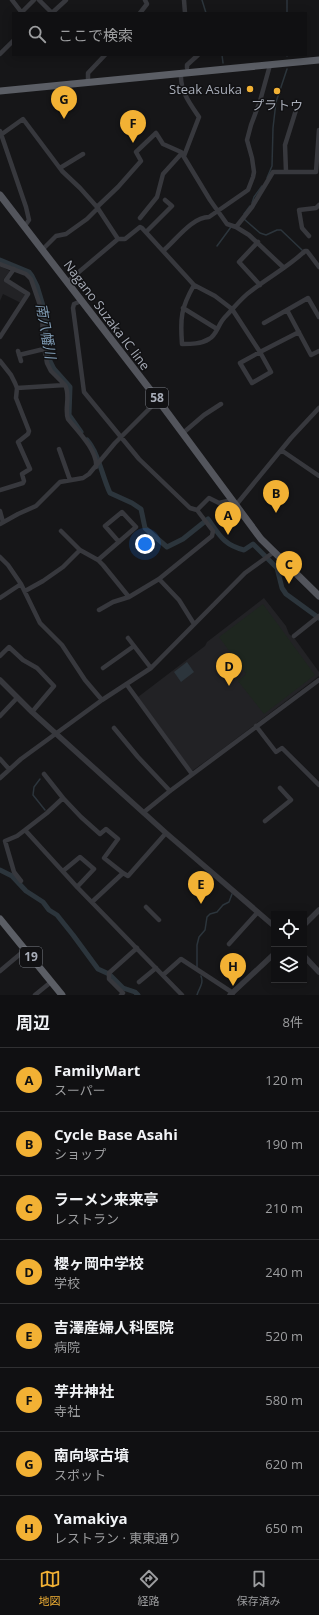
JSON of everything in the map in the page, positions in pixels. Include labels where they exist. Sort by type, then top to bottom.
[{"type":"highway","points":[[0,91],[319,60]]},
{"type":"highway","name":"19","points":[[0,919],[62,995]]},
{"type":"main road","name":"Nagano Suzaka IC line","points":[[0,196],[183,433],[261,539],[269,555],[319,596]]},
{"type":"street","points":[[12,0],[21,12]]},
{"type":"street","points":[[23,12],[34,0]]},
{"type":"street","points":[[39,0],[51,12]]},
{"type":"street","points":[[53,12],[66,0]]},
{"type":"street","points":[[141,12],[146,4],[145,0]]},
{"type":"street","points":[[184,0],[185,12]]},
{"type":"street","points":[[0,54],[12,42]]},
{"type":"street","points":[[88,83],[88,73],[104,56]]},
{"type":"street","points":[[187,68],[187,65],[197,56]]},
{"type":"street","points":[[163,251],[188,228],[192,222],[202,217],[209,217],[248,190],[254,172],[247,140],[270,65]]},
{"type":"street","points":[[140,218],[157,197],[163,174],[183,155],[199,118],[183,91],[181,74]]},
{"type":"street","points":[[286,172],[285,145],[296,110]]},
{"type":"street","points":[[24,227],[29,220],[26,207],[1,133],[23,119],[60,168],[97,208],[118,239]]},
{"type":"street","points":[[236,227],[273,172],[317,173],[319,130]]},
{"type":"street","points":[[42,250],[56,236],[66,234],[87,219],[141,161],[136,152],[156,133],[163,144],[183,155],[204,192],[227,224],[236,227],[258,242],[283,267]]},
{"type":"street","points":[[60,168],[83,154]]},
{"type":"street","points":[[146,232],[172,206],[165,200]]},
{"type":"street","points":[[309,236],[302,228],[299,210],[316,208],[319,205]]},
{"type":"street","points":[[67,282],[118,239],[126,239],[140,227],[194,285],[215,296],[232,309],[260,352],[271,372],[252,383],[240,363],[260,352],[299,332]]},
{"type":"street","points":[[258,242],[239,262],[260,285]]},
{"type":"street","points":[[194,285],[183,308],[181,328],[182,344],[198,343],[208,340],[214,336],[221,321],[250,292],[278,274],[283,267],[305,251],[307,251],[319,267]]},
{"type":"street","points":[[0,264],[26,274],[34,285],[43,314],[42,335],[47,363],[51,371],[65,385],[68,393],[66,413],[68,419],[92,451],[98,464]]},
{"type":"street","points":[[0,337],[28,294],[6,280],[14,269]]},
{"type":"street","points":[[264,323],[308,298],[319,317]]},
{"type":"street","points":[[81,301],[74,304],[73,308],[84,392],[139,459],[190,508],[197,510],[213,530],[212,536],[159,579],[129,597],[114,602],[99,610]]},
{"type":"street","points":[[183,308],[217,329]]},
{"type":"street","points":[[287,310],[311,355],[319,351]]},
{"type":"street","points":[[21,361],[18,353],[44,349]]},
{"type":"street","points":[[0,361],[11,375],[17,388],[16,398],[29,431],[28,434],[18,442],[30,469],[22,474],[24,481],[23,483],[0,490]]},
{"type":"street","points":[[17,388],[65,385]]},
{"type":"street","points":[[0,511],[2,523],[36,506],[60,482],[83,478],[89,474],[158,400]]},
{"type":"street","points":[[183,433],[204,415],[221,404]]},
{"type":"street","points":[[197,510],[209,498],[219,503],[234,502],[319,408]]},
{"type":"street","points":[[59,449],[70,480]]},
{"type":"street","points":[[281,450],[319,476]]},
{"type":"street","points":[[98,560],[120,542],[136,527],[122,512],[105,526],[120,542]]},
{"type":"street","points":[[61,531],[80,550],[98,560],[129,597]]},
{"type":"street","points":[[25,591],[63,567],[80,550]]},
{"type":"street","points":[[0,778],[9,769],[102,700],[151,668],[245,573],[269,555]]},
{"type":"street","points":[[0,557],[8,565],[21,584],[40,623],[62,645],[85,680],[102,700]]},
{"type":"street","points":[[159,579],[179,600],[194,624]]},
{"type":"street","points":[[0,598],[21,584]]},
{"type":"street","points":[[294,636],[318,617]]},
{"type":"street","points":[[128,638],[151,668]]},
{"type":"street","points":[[103,668],[134,646]]},
{"type":"street","points":[[0,656],[9,647],[23,660],[37,668],[54,686],[32,712]]},
{"type":"street","points":[[0,680],[32,712],[166,833],[271,923]]},
{"type":"street","points":[[144,812],[192,774],[319,680]]},
{"type":"street","points":[[127,684],[192,774]]},
{"type":"street","points":[[0,716],[18,698]]},
{"type":"street","points":[[256,726],[276,752],[282,748],[319,785]]},
{"type":"street","points":[[114,728],[138,757],[170,791]]},
{"type":"street","points":[[0,759],[9,769]]},
{"type":"street","points":[[44,774],[63,798],[100,834],[106,829],[118,839],[104,858],[128,876],[166,833]]},
{"type":"street","points":[[265,821],[291,800],[280,788]]},
{"type":"street","points":[[19,881],[14,872],[5,841],[17,836],[47,813],[63,798]]},
{"type":"street","points":[[25,830],[77,887],[182,995]]},
{"type":"street","points":[[63,871],[80,857],[94,869],[77,887]]},
{"type":"street","points":[[92,902],[123,873]]},
{"type":"street","points":[[146,907],[159,920]]},
{"type":"street","points":[[307,922],[319,910]]},
{"type":"street","points":[[228,944],[258,912]]},
{"type":"street","points":[[121,995],[123,993],[109,979],[109,974],[137,948]]},
{"type":"street","points":[[0,970],[25,950]]},
{"type":"street","points":[[163,975],[181,959],[232,994],[271,957]]},
{"type":"street","points":[[307,959],[319,972]]},
{"type":"street","points":[[139,982],[156,968]]},
{"type":"street","points":[[35,995],[51,982]]},
{"type":"shaded area","points":[[0,266],[10,271],[3,280],[25,295],[21,303],[3,294],[0,301]]},
{"type":"shaded area","points":[[264,598],[286,626],[289,634],[295,639],[319,672],[319,676],[192,771],[138,697],[205,646],[207,642]]},
{"type":"shaded area","points":[[263,604],[315,675],[264,714],[238,681],[246,674],[219,637]]},
{"type":"shaded area","points":[[187,662],[194,672],[181,682],[174,672]]},
{"type":"waterway","points":[[202,0],[206,12]]},
{"type":"waterway","points":[[287,0],[287,12]]},
{"type":"waterway","points":[[222,56],[223,63]]},
{"type":"waterway","points":[[267,178],[272,166],[273,128],[276,102],[287,69]]},
{"type":"waterway","points":[[252,203],[254,197],[262,186]]},
{"type":"waterway","points":[[244,214],[250,206]]},
{"type":"waterway","points":[[244,219],[260,233],[266,235],[277,230],[281,230],[302,250]]},
{"type":"waterway","points":[[217,246],[231,227]]},
{"type":"waterway","name":"南八幡川","points":[[0,260],[29,272],[37,286],[47,319],[45,337],[48,357],[54,369],[70,387],[69,415],[81,432]]},
{"type":"waterway","name":"南八幡川","points":[[87,440],[95,452],[110,493],[132,503],[141,509],[145,528],[167,547],[183,539],[208,519],[219,535],[237,548],[244,550],[253,544],[277,568],[282,588],[286,594],[319,618]]},
{"type":"waterway","points":[[40,779],[34,787],[33,795],[45,810]]},
{"type":"waterway","points":[[0,870],[12,876],[26,891],[43,902],[49,910],[57,915],[98,969],[109,974],[123,988],[135,992],[138,995]]},
{"type":"waterway","points":[[197,968],[197,945],[199,937],[205,930],[207,917],[210,914],[217,912],[223,905],[229,902],[232,894]]},
{"type":"waterway","points":[[197,995],[202,984],[201,976]]},
{"type":"place","name":"Steak Asuka","points":[[250,89]]},
{"type":"place","name":"プラトウ","points":[[277,91]]},
{"type":"place","name":"南向塚古墳","points":[[64,119]]},
{"type":"place","name":"芋井神社","points":[[133,143]]},
{"type":"place","name":"Cycle Base Asahi","points":[[276,513]]},
{"type":"place","name":"FamilyMart","points":[[228,535]]},
{"type":"place","name":"ラーメン来来亭","points":[[289,584]]},
{"type":"place","name":"櫻ヶ岡中学校","points":[[229,686]]},
{"type":"place","name":"吉澤産婦人科医院","points":[[201,904]]},
{"type":"place","name":"Yamakiya","points":[[233,986]]}]
